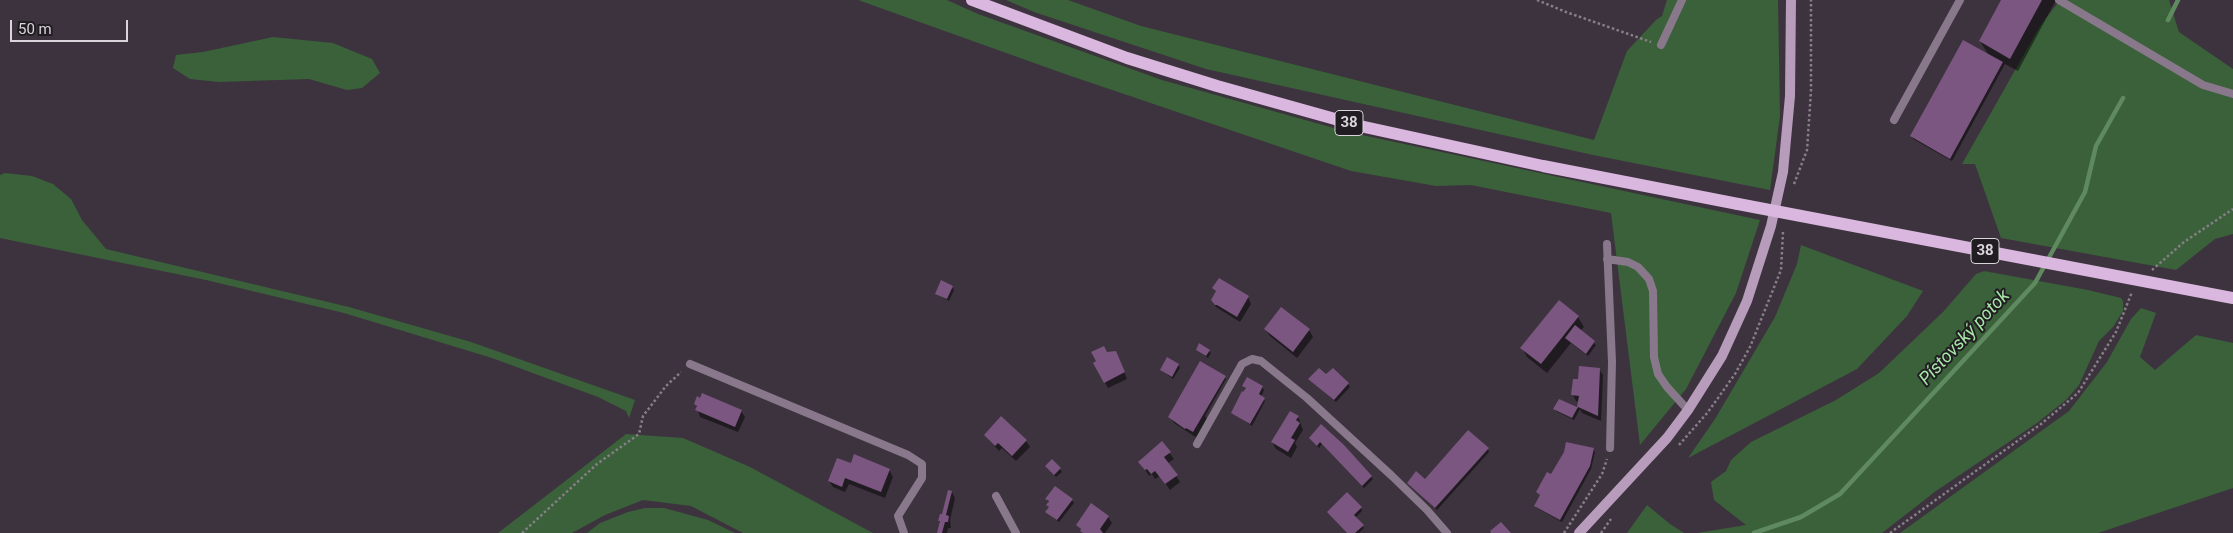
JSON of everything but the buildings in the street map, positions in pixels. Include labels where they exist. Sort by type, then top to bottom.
[{"type":"main road","name":"38","points":[[972,0],[1127,58],[1217,86],[1360,126],[1543,166],[2233,298]]},
{"type":"street","points":[[1579,533],[1667,438],[1688,410],[1722,356],[1747,301],[1771,226],[1783,172],[1790,96],[1791,0]]},
{"type":"lane","points":[[1661,46],[1682,0]]},
{"type":"lane","points":[[1894,120],[1960,0]]},
{"type":"lane","points":[[2059,0],[2203,85],[2233,94]]},
{"type":"lane","points":[[1607,244],[1612,362],[1610,448]]},
{"type":"lane","points":[[1607,259],[1628,262],[1638,267],[1649,279],[1653,291],[1654,358],[1658,374],[1688,410]]},
{"type":"lane","points":[[1198,444],[1242,364],[1252,359],[1261,361],[1307,398],[1377,462],[1427,510],[1447,533]]},
{"type":"lane","points":[[690,364],[908,454],[922,464],[922,478],[898,516],[904,533]]},
{"type":"lane","points":[[996,496],[1016,533]]},
{"type":"path","points":[[1537,0],[1661,46]]},
{"type":"path","points":[[2146,276],[2184,242],[2233,210]]},
{"type":"path","points":[[1890,533],[2041,424],[2078,393],[2116,332],[2134,288]]},
{"type":"path","points":[[522,533],[597,464],[639,434],[643,416],[666,386],[690,364]]},
{"type":"path","points":[[1564,533],[1602,474],[1610,448]]},
{"type":"green space","points":[[858,0],[947,0],[978,14],[1162,80],[1348,132],[1760,220],[1736,293],[1686,389],[1640,445],[1611,213],[1471,185],[1436,186],[1351,171],[1065,74]]},
{"type":"green space","points":[[1006,0],[1068,0],[1141,26],[1594,140],[1627,51],[1662,16],[1667,0],[1778,0],[1780,116],[1770,190],[1593,155],[1206,69],[1034,12]]},
{"type":"green space","points":[[2060,0],[2169,0],[2179,32],[2233,69],[2233,234],[2215,239],[2176,270],[2001,238],[1975,164],[1962,164],[2040,26]]},
{"type":"green space","points":[[273,37],[333,43],[372,59],[380,73],[362,88],[347,90],[309,79],[219,82],[190,79],[173,68],[176,55],[203,52]]},
{"type":"green space","points":[[5,173],[32,176],[53,184],[71,199],[82,220],[106,249],[349,307],[471,342],[635,400],[629,418],[626,411],[598,397],[492,358],[344,313],[206,280],[0,238],[0,175]]},
{"type":"green space","points":[[1801,245],[1923,291],[1907,316],[1857,369],[1688,458],[1715,419],[1775,317],[1797,264]]},
{"type":"green space","points":[[1984,271],[2088,290],[2121,298],[2123,301],[2123,311],[2113,327],[2099,341],[2079,385],[2066,400],[2037,423],[1936,491],[1882,533],[1697,533],[1746,525],[1714,500],[1711,482],[1726,471],[1731,460],[1751,442],[1836,400],[1879,373],[1943,312],[1976,274]]},
{"type":"green space","points":[[2141,308],[2156,313],[2140,357],[2155,370],[2196,335],[2233,343],[2233,488],[2098,533],[1900,533],[2069,411],[2107,362],[2131,319]]},
{"type":"green space","points":[[626,434],[683,438],[750,467],[873,533],[743,533],[691,506],[643,500],[605,515],[572,533],[498,533]]},
{"type":"green space","points":[[1647,505],[1670,524],[1684,533],[1627,533]]},
{"type":"green space","points":[[645,508],[664,508],[708,520],[735,533],[587,533],[600,523],[628,512]]},
{"type":"waterway","name":"Pístovský potok","points":[[2168,20],[2178,0]]},
{"type":"waterway","name":"Pístovský potok","points":[[1754,533],[1801,517],[1840,494],[2035,283],[2085,192],[2096,146],[2123,98]]}]
